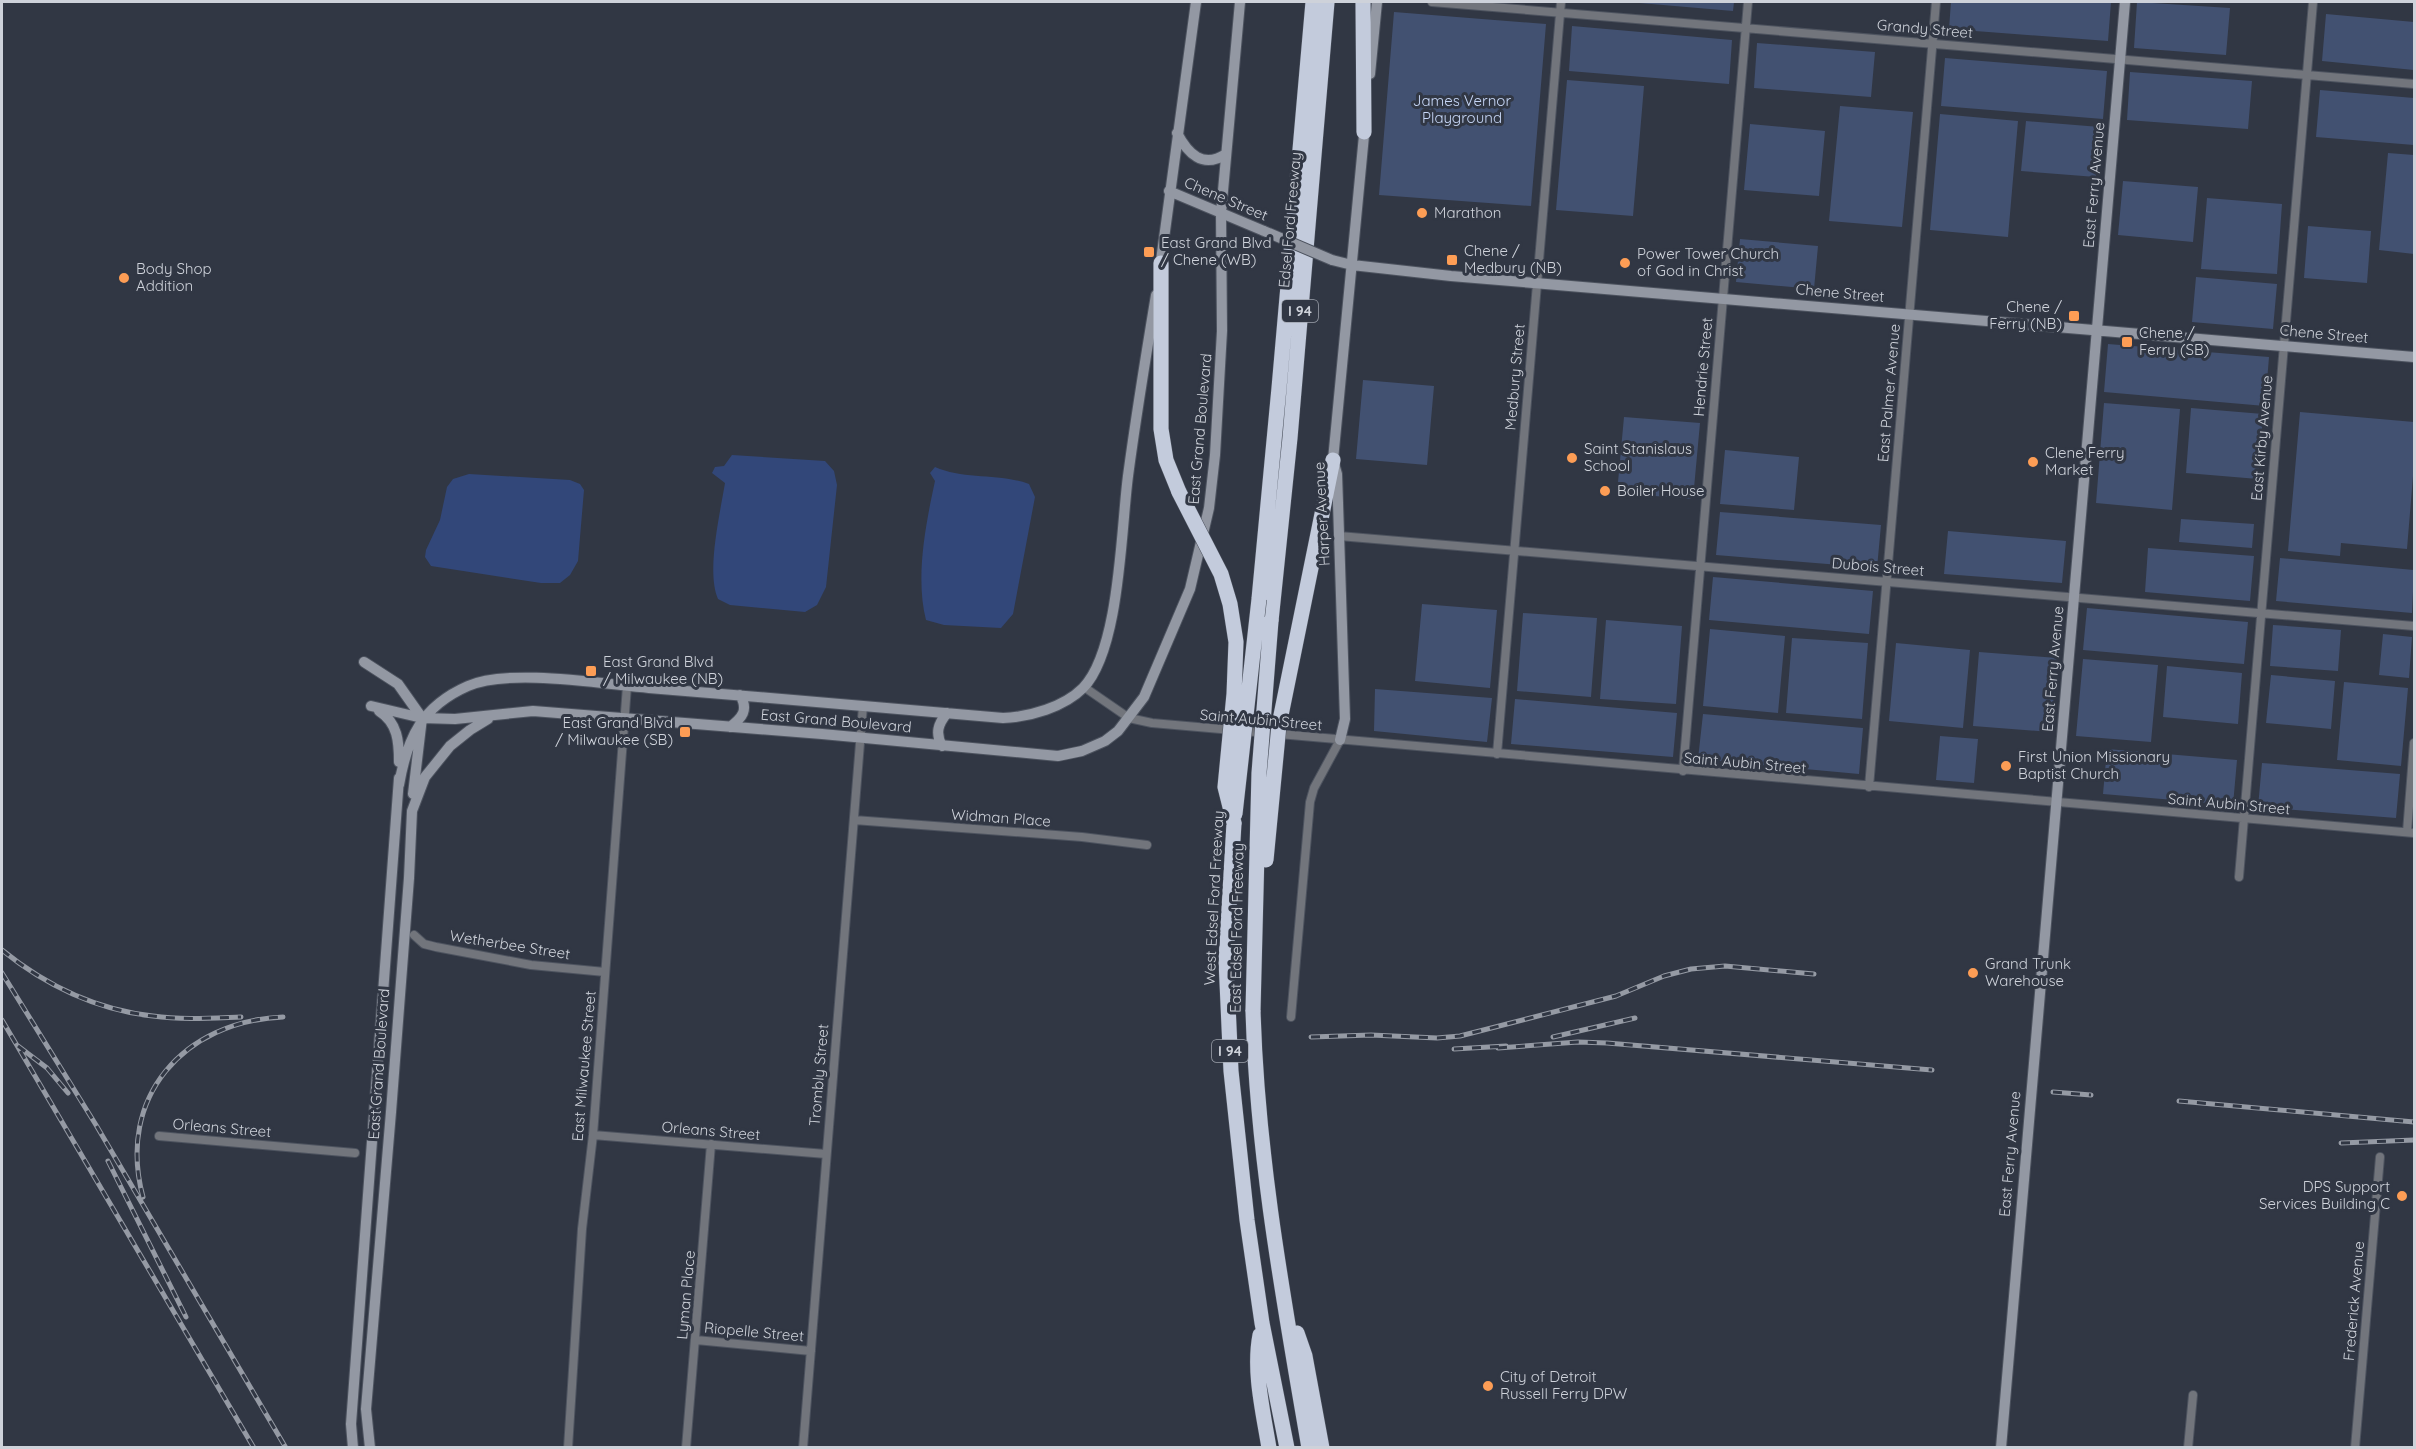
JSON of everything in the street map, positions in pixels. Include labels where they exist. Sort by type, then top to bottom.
[{"type":"highway","name":"Edsel Ford Freeway","points":[[1258,599],[1281,367],[1312,2]]},
{"type":"highway","name":"Edsel Ford Freeway","points":[[1271,621],[1290,438],[1327,2]]},
{"type":"highway","points":[[1363,2],[1364,132]]},
{"type":"highway","points":[[1161,263],[1161,429],[1166,459],[1179,492],[1221,574],[1230,604],[1236,642],[1234,694],[1225,787],[1234,823]]},
{"type":"highway","points":[[1252,1010],[1279,725],[1333,460]]},
{"type":"highway","name":"West Edsel Ford Freeway","points":[[1258,599],[1234,823],[1226,960],[1228,1025],[1236,1125],[1262,1323],[1287,1448]]},
{"type":"highway","name":"East Edsel Ford Freeway","points":[[1271,621],[1259,772],[1252,1010],[1260,1128],[1285,1309],[1309,1448]]},
{"type":"highway","points":[[1285,1309],[1305,1356],[1322,1448]]},
{"type":"highway","points":[[1262,1323],[1257,1350],[1269,1448]]},
{"type":"main road","points":[[1084,687],[1106,643],[1114,604],[1128,477],[1161,263],[1196,2]]},
{"type":"main road","name":"East Grand Boulevard","points":[[353,1448],[351,1424],[399,785],[397,732],[386,715],[371,706],[422,718],[455,719],[512,712],[550,713],[1058,756],[1082,752],[1105,741],[1118,731],[1144,697],[1190,589],[1209,508],[1222,331],[1221,213],[1239,2]]},
{"type":"main road","name":"Harper Avenue","points":[[1340,740],[1345,719],[1337,474],[1333,460],[1377,2]]},
{"type":"main road","name":"East Ferry Avenue","points":[[2001,1448],[2124,2]]},
{"type":"main road","points":[[1177,133],[1187,151],[1197,159],[1213,160],[1226,154]]},
{"type":"main road","name":"Chene Street","points":[[1169,191],[1332,260],[1352,265],[1537,283],[2415,357]]},
{"type":"main road","points":[[364,662],[398,684],[422,718],[412,811]]},
{"type":"main road","name":"East Grand Boulevard","points":[[422,718],[449,696],[469,686],[496,678],[586,682],[1003,718],[1027,716],[1058,703],[1084,687]]},
{"type":"main road","points":[[730,727],[743,714],[745,708],[740,695]]},
{"type":"main road","points":[[942,746],[937,731],[940,721],[947,713]]},
{"type":"main road","name":"East Grand Boulevard","points":[[370,1448],[366,1409],[409,878],[412,811],[425,777],[450,746],[493,716]]},
{"type":"main road","points":[[399,785],[407,748],[422,718]]},
{"type":"main road","points":[[360,1314],[375,1316]]},
{"type":"main road","points":[[351,1424],[366,1424]]},
{"type":"street","name":"Grandy Street","points":[[1432,2],[2415,84]]},
{"type":"street","name":"Medbury Street","points":[[1497,754],[1561,2]]},
{"type":"street","name":"Hendrie Street","points":[[1683,771],[1748,2]]},
{"type":"street","name":"East Palmer Avenue","points":[[1869,787],[1936,2]]},
{"type":"street","name":"East Kirby Avenue","points":[[2239,877],[2313,2]]},
{"type":"street","name":"Dubois Street","points":[[1339,536],[2415,626]]},
{"type":"street","name":"East Milwaukee Street","points":[[568,1448],[582,1229],[593,1135],[627,686]]},
{"type":"street","name":"Saint Aubin Street","points":[[1084,687],[1129,718],[1152,723],[1683,771],[2411,832]]},
{"type":"street","name":"Trombly Street","points":[[803,1448],[863,706]]},
{"type":"street","name":"Harper Avenue","points":[[1290,1017],[1310,802],[1314,788],[1340,740]]},
{"type":"street","points":[[2411,832],[2415,743]]},
{"type":"street","name":"Widman Place","points":[[854,820],[1082,837],[1147,845]]},
{"type":"street","name":"Wetherbee Street","points":[[414,935],[424,944],[436,947],[531,965],[605,972]]},
{"type":"street","name":"Orleans Street","points":[[593,1135],[826,1154]]},
{"type":"street","name":"Orleans Street","points":[[159,1136],[355,1153]]},
{"type":"street","name":"Lyman Place","points":[[686,1448],[711,1144]]},
{"type":"street","name":"Frederick Avenue","points":[[2355,1448],[2380,1157]]},
{"type":"street","name":"Riopelle Street","points":[[696,1340],[811,1351]]},
{"type":"street","points":[[2188,1448],[2193,1395]]},
{"type":"green space","points":[[1628,2],[1734,2],[1733,11]]},
{"type":"green space","points":[[1951,2],[2111,2],[2108,41],[1949,29]]},
{"type":"green space","points":[[2137,2],[2230,8],[2226,55],[2134,48]]},
{"type":"green space","name":"James Vernor Playground","points":[[1394,12],[1546,24],[1531,206],[1379,195]]},
{"type":"green space","points":[[2326,14],[2414,22],[2414,70],[2322,61]]},
{"type":"green space","points":[[1572,26],[1732,40],[1729,84],[1569,71]]},
{"type":"green space","points":[[1757,43],[1875,52],[1871,97],[1754,88]]},
{"type":"green space","points":[[1945,58],[2107,71],[2103,119],[1941,106]]},
{"type":"green space","points":[[2130,72],[2252,81],[2248,129],[2127,120]]},
{"type":"green space","points":[[1567,80],[1644,86],[1633,216],[1556,210]]},
{"type":"green space","points":[[2320,90],[2414,98],[2414,145],[2316,137]]},
{"type":"green space","points":[[1840,106],[1913,112],[1902,227],[1829,221]]},
{"type":"green space","points":[[1940,114],[2018,121],[2008,237],[1930,230]]},
{"type":"green space","points":[[2026,121],[2100,127],[2096,177],[2021,171]]},
{"type":"green space","points":[[1750,124],[1825,131],[1819,196],[1744,190]]},
{"type":"green space","points":[[2388,153],[2414,155],[2414,254],[2379,250]]},
{"type":"green space","points":[[2123,181],[2198,187],[2193,242],[2118,235]]},
{"type":"green space","points":[[2207,198],[2282,204],[2277,274],[2201,269]]},
{"type":"green space","points":[[2308,226],[2371,231],[2367,283],[2304,278]]},
{"type":"green space","points":[[1740,239],[1818,246],[1814,289],[1736,282]]},
{"type":"green space","points":[[2196,277],[2277,284],[2273,329],[2192,322]]},
{"type":"green space","points":[[2108,344],[2269,357],[2265,406],[2104,392]]},
{"type":"green space","points":[[1363,380],[1434,386],[1427,465],[1356,459]]},
{"type":"green space","points":[[2104,403],[2180,409],[2172,510],[2096,503]]},
{"type":"green space","points":[[2191,408],[2263,414],[2258,479],[2186,473]]},
{"type":"green space","points":[[2300,412],[2414,422],[2414,464],[2407,549],[2341,543],[2340,556],[2288,551]]},
{"type":"green space","points":[[1624,417],[1700,423],[1693,499],[1617,493]]},
{"type":"green space","points":[[1725,450],[1799,457],[1794,510],[1720,504]]},
{"type":"green space","points":[[1720,512],[1881,525],[1877,568],[1716,555]]},
{"type":"green space","points":[[2181,519],[2254,524],[2252,548],[2179,542]]},
{"type":"green space","points":[[1948,531],[2066,541],[2062,583],[1944,574]]},
{"type":"green space","points":[[2148,548],[2254,556],[2250,601],[2145,592]]},
{"type":"green space","points":[[2280,558],[2414,570],[2412,613],[2276,601]]},
{"type":"green space","points":[[1713,577],[1873,591],[1869,634],[1709,620]]},
{"type":"green space","points":[[1422,604],[1497,610],[1490,688],[1415,681]]},
{"type":"green space","points":[[2087,608],[2248,622],[2244,664],[2083,650]]},
{"type":"green space","points":[[1523,613],[1597,618],[1591,697],[1517,691]]},
{"type":"green space","points":[[1606,620],[1682,626],[1676,704],[1600,699]]},
{"type":"green space","points":[[2273,625],[2341,630],[2338,671],[2270,666]]},
{"type":"green space","points":[[1710,629],[1785,636],[1778,713],[1703,706]]},
{"type":"green space","points":[[2383,634],[2412,637],[2409,678],[2379,675]]},
{"type":"green space","points":[[1792,638],[1868,643],[1862,719],[1786,713]]},
{"type":"green space","points":[[1896,643],[1970,650],[1963,728],[1889,721]]},
{"type":"green space","points":[[1979,652],[2057,658],[2051,732],[1973,726]]},
{"type":"green space","points":[[2083,659],[2158,665],[2151,742],[2076,736]]},
{"type":"green space","points":[[2167,666],[2242,673],[2238,724],[2163,717]]},
{"type":"green space","points":[[2271,675],[2335,681],[2331,729],[2266,723]]},
{"type":"green space","points":[[2344,682],[2408,688],[2401,766],[2337,760]]},
{"type":"green space","points":[[1375,689],[1492,698],[1487,742],[1374,731]]},
{"type":"green space","points":[[1515,699],[1677,713],[1673,757],[1511,744]]},
{"type":"green space","points":[[1703,714],[1863,728],[1859,774],[1698,759]]},
{"type":"green space","points":[[1940,736],[1978,739],[1974,783],[1936,780]]},
{"type":"green space","points":[[2107,749],[2237,760],[2233,805],[2103,794]]},
{"type":"green space","points":[[2262,763],[2400,774],[2396,818],[2258,807]]},
{"type":"shaded area","points":[[732,455],[825,461],[834,471],[837,485],[826,587],[817,605],[805,612],[730,605],[718,599],[713,574],[717,526],[725,483],[712,473],[715,467],[724,466]]},
{"type":"shaded area","points":[[935,467],[958,474],[1029,484],[1035,497],[1013,614],[1001,628],[944,625],[926,620],[922,586],[923,550],[935,481],[930,473]]},
{"type":"shaded area","points":[[469,474],[570,480],[580,484],[584,490],[578,561],[570,575],[560,583],[541,583],[431,566],[425,557],[426,550],[440,520],[447,487],[453,479]]},
{"type":"railway","points":[[2,950],[54,985],[112,1008],[164,1017],[241,1017]]},
{"type":"railway","points":[[1311,1037],[1371,1035],[1437,1038],[1460,1036],[1616,996],[1664,976],[1691,969],[1725,966],[1814,974]]},
{"type":"railway","points":[[2,973],[96,1125],[286,1448]]},
{"type":"railway","points":[[143,1197],[137,1161],[140,1127],[149,1097],[166,1071],[188,1049],[216,1033],[247,1022],[283,1017]]},
{"type":"railway","points":[[1553,1037],[1635,1018]]},
{"type":"railway","points":[[2,1020],[254,1448]]},
{"type":"railway","points":[[1498,1048],[1578,1042],[1607,1043],[1932,1070]]},
{"type":"railway","points":[[18,1046],[47,1068],[68,1093]]},
{"type":"railway","points":[[1454,1049],[1506,1046]]},
{"type":"railway","points":[[2053,1092],[2091,1095]]},
{"type":"railway","points":[[2179,1101],[2414,1122]]},
{"type":"railway","points":[[2341,1143],[2414,1140]]},
{"type":"railway","points":[[108,1161],[186,1317]]},
{"type":"place","name":"Marathon","points":[[1422,213]]},
{"type":"place","name":"East Grand Blvd / Chene (WB)","points":[[1149,252]]},
{"type":"place","name":"Chene / Medbury (NB)","points":[[1452,260]]},
{"type":"place","name":"Power Tower Church of God in Christ","points":[[1625,263]]},
{"type":"place","name":"Body Shop Addition","points":[[124,278]]},
{"type":"place","name":"Chene / Ferry (NB)","points":[[2074,316]]},
{"type":"place","name":"Chene / Ferry (SB)","points":[[2127,342]]},
{"type":"place","name":"Saint Stanislaus School","points":[[1572,458]]},
{"type":"place","name":"Clene Ferry Market","points":[[2033,462]]},
{"type":"place","name":"Boiler House","points":[[1605,491]]},
{"type":"place","name":"East Grand Blvd / Milwaukee (NB)","points":[[591,671]]},
{"type":"place","name":"East Grand Blvd / Milwaukee (SB)","points":[[685,732]]},
{"type":"place","name":"First Union Missionary Baptist Church","points":[[2006,766]]},
{"type":"place","name":"Grand Trunk Warehouse","points":[[1973,973]]},
{"type":"place","name":"DPS Support Services Building C","points":[[2402,1196]]},
{"type":"place","name":"City of Detroit Russell Ferry DPW","points":[[1488,1386]]}]
